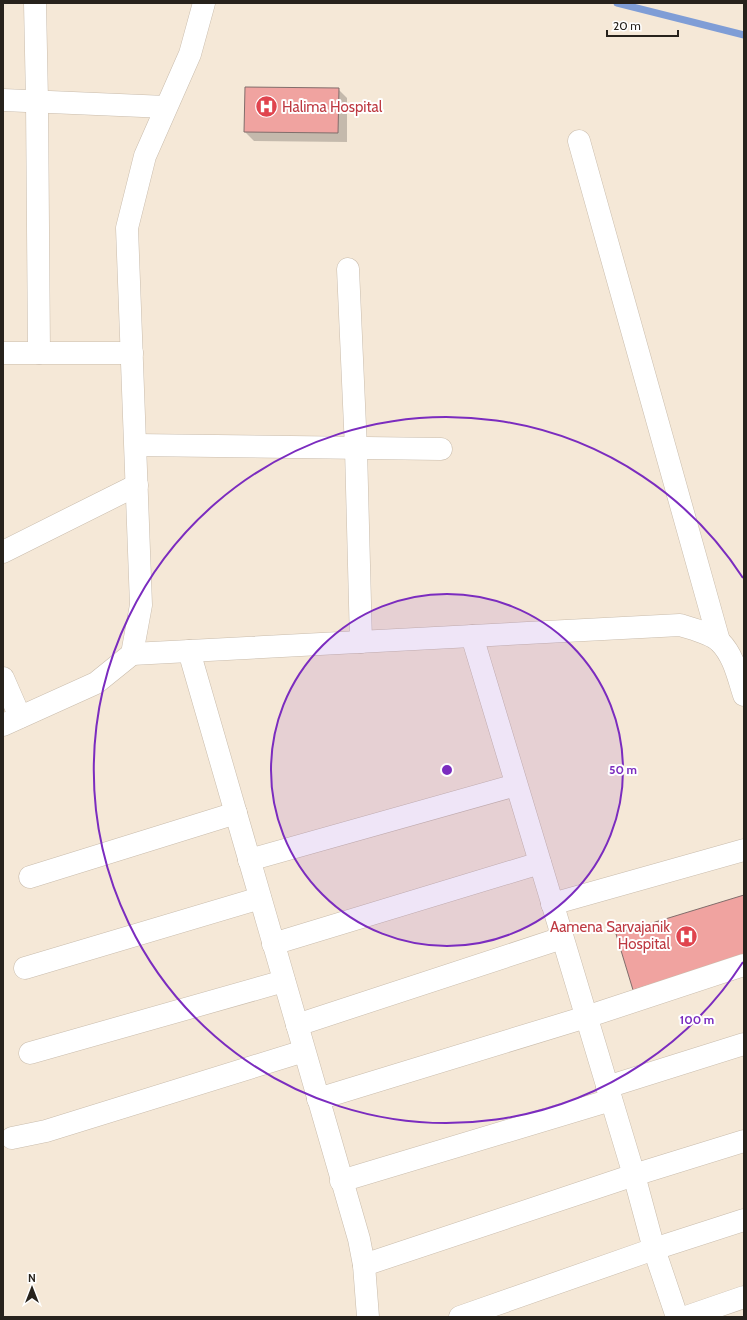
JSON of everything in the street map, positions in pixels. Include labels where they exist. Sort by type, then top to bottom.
[{"type":"street","points":[[35,3],[39,353]]},
{"type":"street","points":[[132,654],[141,605],[127,228],[145,156],[190,54],[204,3]]},
{"type":"street","points":[[3,100],[166,107]]},
{"type":"street","points":[[579,141],[719,641],[733,661],[744,695]]},
{"type":"street","points":[[348,269],[356,449],[361,642]]},
{"type":"street","points":[[3,353],[132,352]]},
{"type":"street","points":[[136,445],[441,449]]},
{"type":"street","points":[[3,552],[137,485]]},
{"type":"street","points":[[3,678],[12,721],[96,683],[132,654],[680,625],[699,630],[719,641]]},
{"type":"street","points":[[472,636],[634,1175],[654,1249],[677,1317]]},
{"type":"street","points":[[189,651],[359,1239],[364,1265],[368,1317]]},
{"type":"street","points":[[249,860],[516,785]]},
{"type":"street","points":[[30,877],[236,812]]},
{"type":"street","points":[[552,904],[744,850]]},
{"type":"street","points":[[273,944],[540,863]]},
{"type":"street","points":[[25,968],[260,898]]},
{"type":"street","points":[[296,1025],[562,938]]},
{"type":"street","points":[[318,1099],[586,1017],[744,965]]},
{"type":"street","points":[[30,1053],[284,981]]},
{"type":"street","points":[[341,1181],[609,1094],[744,1044]]},
{"type":"street","points":[[12,1138],[46,1131],[304,1050]]},
{"type":"street","points":[[364,1265],[634,1175],[744,1141]]},
{"type":"street","points":[[460,1317],[654,1249],[744,1220]]},
{"type":"street","points":[[686,1317],[744,1297]]},
{"type":"building","points":[[245,87],[339,88],[338,133],[244,132]]},
{"type":"building","points":[[744,895],[744,957],[633,990],[616,934]]},
{"type":"waterway","points":[[617,3],[744,35]]},
{"type":"place","name":"Halima Hospital","points":[[266,107]]},
{"type":"place","name":"Aamena Sarvajanik Hospital","points":[[686,936]]}]
